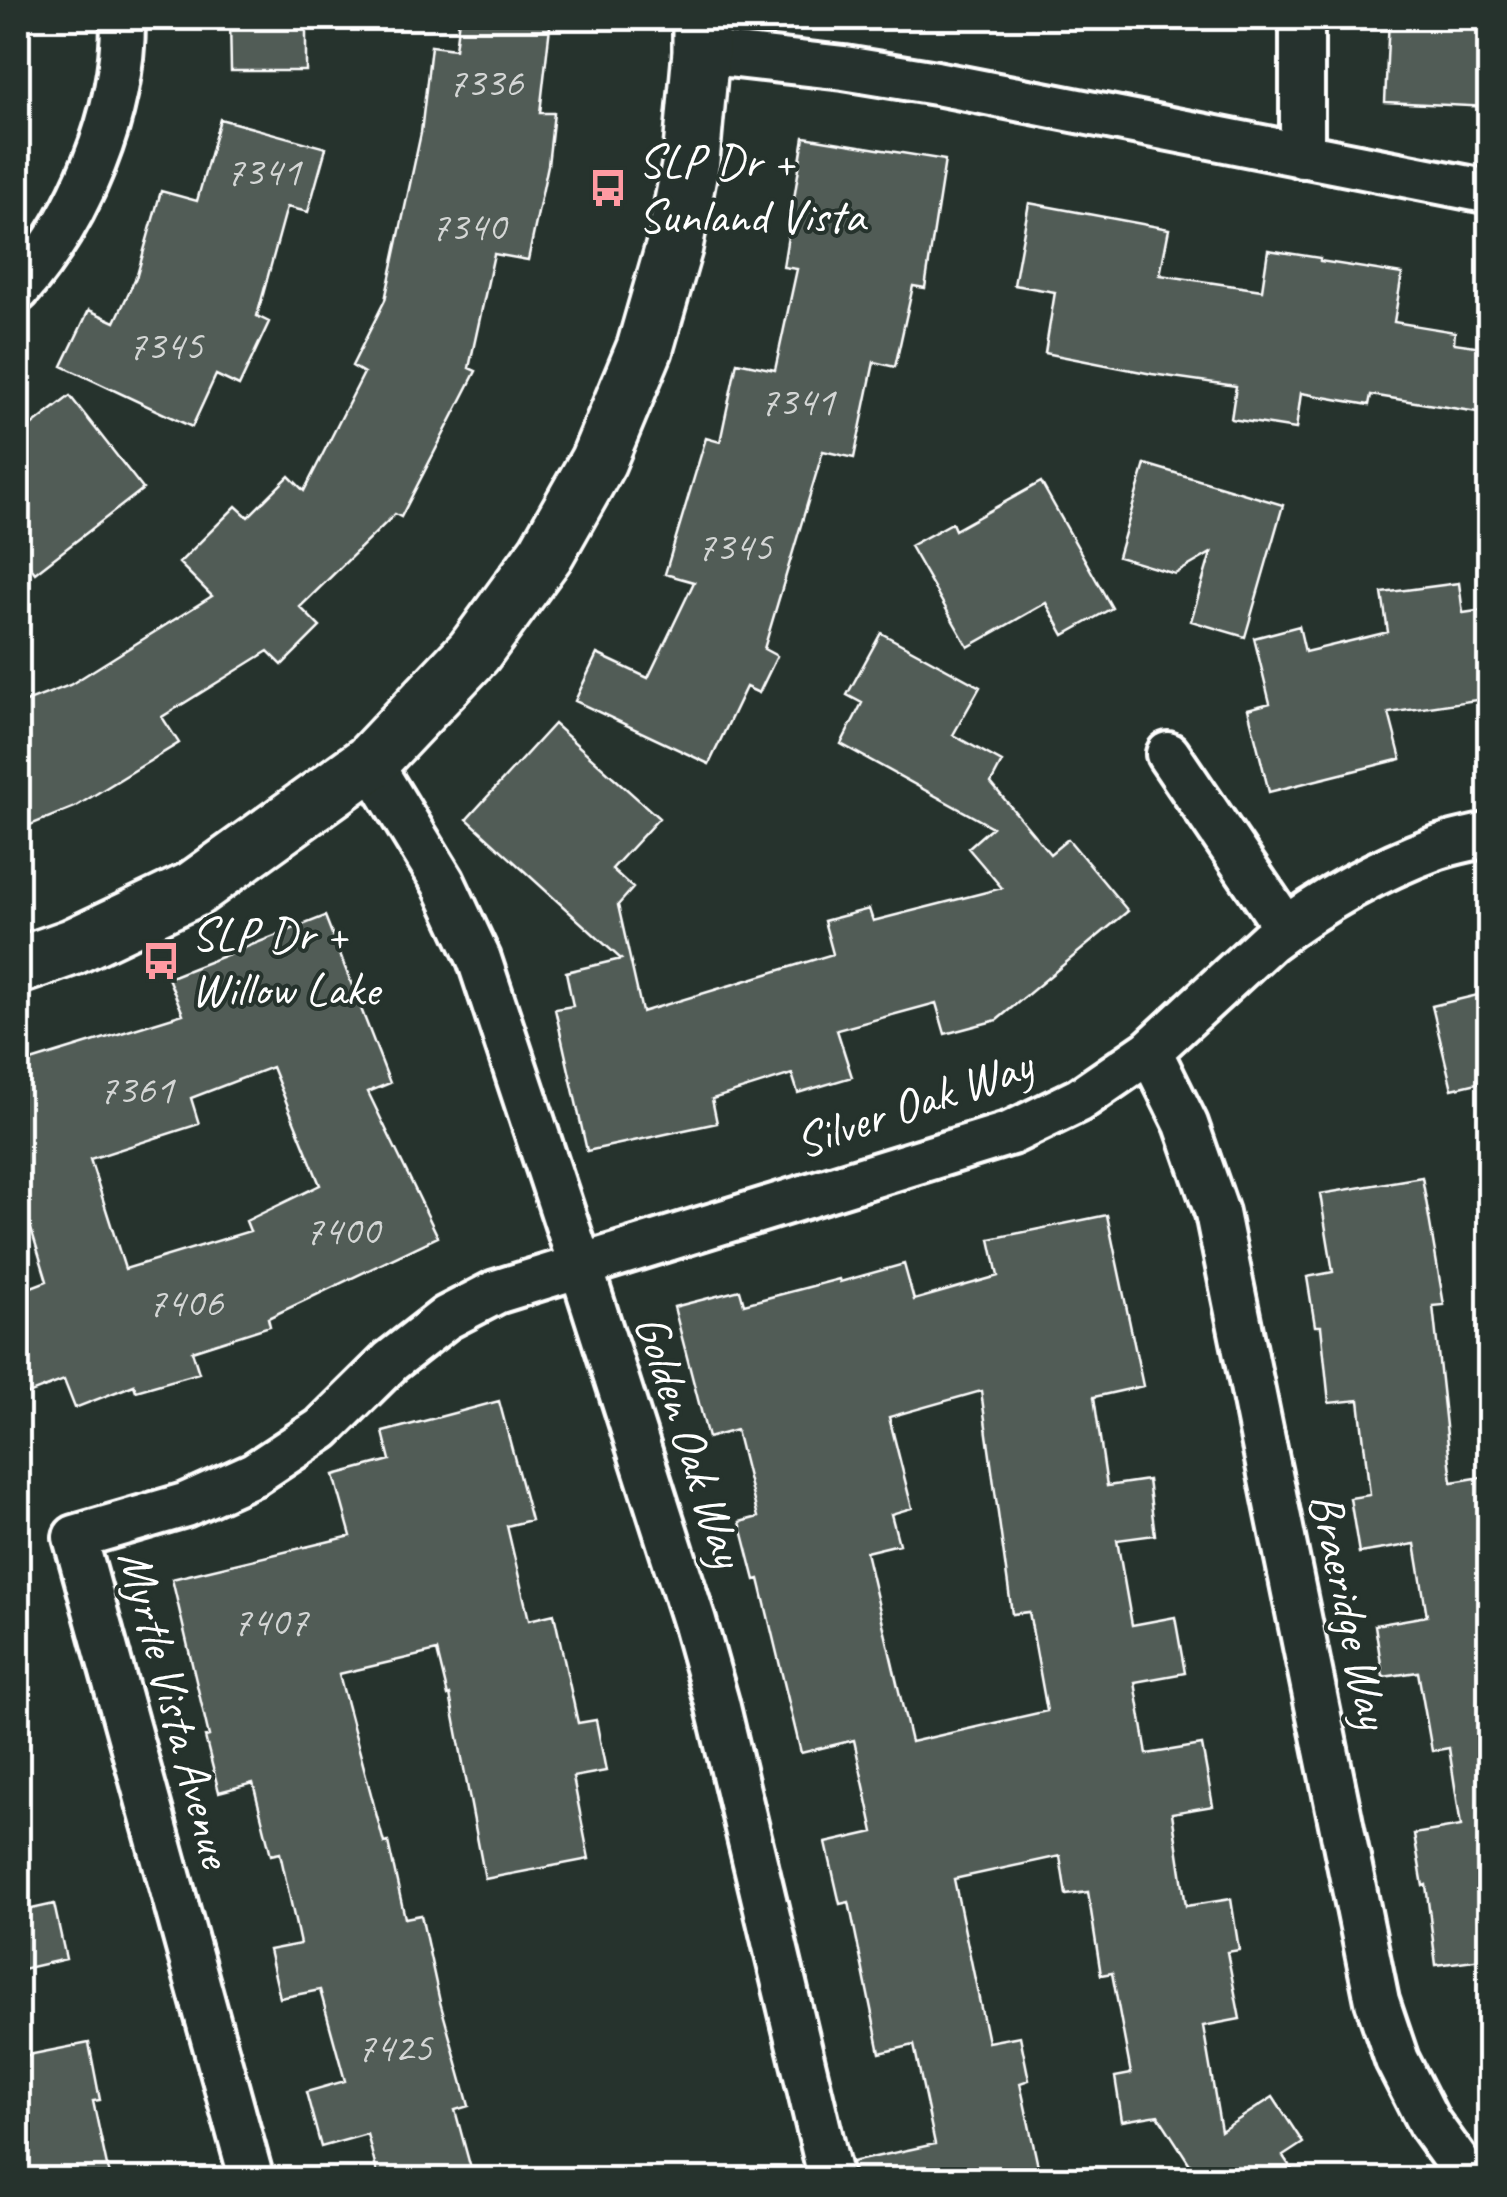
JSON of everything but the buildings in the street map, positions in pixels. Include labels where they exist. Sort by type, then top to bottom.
[{"type":"street","points":[[18,290],[69,218],[96,161],[113,97],[124,40],[124,18]]},
{"type":"street","points":[[1302,18],[1302,156]]},
{"type":"street","points":[[18,966],[72,947],[194,889],[370,762],[474,652],[546,554],[598,461],[645,348],[674,247],[691,161],[701,35],[844,68],[1490,192]]},
{"type":"street","points":[[1168,754],[1286,928]]},
{"type":"street","name":"Golden Oak Way","points":[[370,762],[443,882],[479,960],[580,1264],[694,1621],[831,2180]]},
{"type":"street","name":"Silver Oak Way","points":[[580,1264],[1011,1133],[1079,1100],[1150,1051],[1269,941],[1357,882],[1438,848],[1490,834]]},
{"type":"street","name":"Braeridge Way","points":[[1150,1051],[1186,1124],[1216,1213],[1377,2001],[1397,2060],[1429,2123],[1470,2180]]},
{"type":"street","name":"Myrtle Vista Avenue","points":[[252,2180],[75,1537],[186,1505],[254,1474],[322,1428],[391,1361],[446,1318],[496,1292],[580,1264]]},
{"type":"place","name":"SLP Dr + Sunland Vista","points":[[608,188]]},
{"type":"place","name":"SLP Dr + Willow Lake","points":[[161,961]]}]
